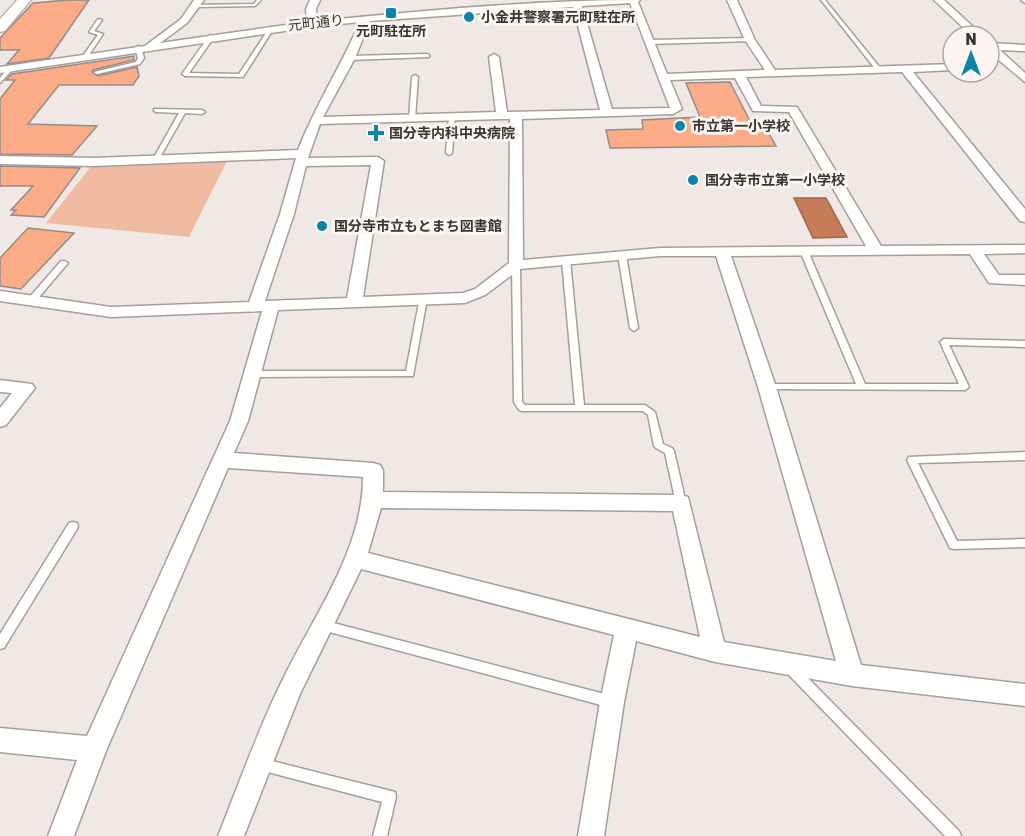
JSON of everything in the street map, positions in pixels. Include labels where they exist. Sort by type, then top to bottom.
[{"type":"main road","points":[[0,27],[24,0]]},
{"type":"street","points":[[312,24],[311,9],[315,0]]},
{"type":"street","points":[[315,121],[673,111],[676,109],[634,0]]},
{"type":"street","name":"元町通り","points":[[0,70],[272,28],[367,18],[577,2],[634,0]]},
{"type":"street","points":[[732,0],[750,40],[771,72]]},
{"type":"street","points":[[939,0],[965,24]]},
{"type":"street","points":[[577,2],[607,113]]},
{"type":"street","points":[[144,47],[184,21],[197,3]]},
{"type":"street","points":[[61,836],[94,748],[224,460],[239,421],[251,374],[263,306],[303,158],[315,121],[350,58],[367,18]]},
{"type":"street","points":[[1001,47],[1025,48]]},
{"type":"street","points":[[494,57],[509,116],[516,265]]},
{"type":"street","points":[[1001,57],[1025,79]]},
{"type":"street","points":[[1001,65],[1009,65]]},
{"type":"street","points":[[664,77],[941,68]]},
{"type":"street","points":[[905,69],[1025,218]]},
{"type":"street","points":[[739,75],[757,109],[793,109],[876,250]]},
{"type":"street","points":[[0,160],[303,158],[378,161],[354,303]]},
{"type":"street","points":[[974,249],[994,280],[1025,280]]},
{"type":"street","points":[[0,296],[111,312],[465,298],[480,292],[516,265],[622,255],[660,252],[1025,249]]},
{"type":"street","points":[[722,252],[767,387],[852,675]]},
{"type":"street","points":[[0,386],[26,388],[0,420]]},
{"type":"street","points":[[224,460],[373,470],[373,500],[356,559],[290,688],[231,836]]},
{"type":"street","points":[[373,500],[681,503],[716,651]]},
{"type":"street","points":[[356,559],[716,651],[852,675],[1025,695]]},
{"type":"street","points":[[591,836],[612,702],[627,628]]},
{"type":"street","points":[[0,740],[94,748]]},
{"type":"lane","points":[[197,3],[255,5],[259,0]]},
{"type":"lane","points":[[823,0],[879,70]]},
{"type":"lane","points":[[85,57],[101,34],[91,32],[100,20]]},
{"type":"lane","points":[[211,37],[184,74],[241,76],[272,28]]},
{"type":"lane","points":[[650,42],[750,40]]},
{"type":"lane","points":[[97,72],[138,63],[144,47]]},
{"type":"lane","points":[[350,58],[427,56]]},
{"type":"lane","points":[[0,81],[11,68]]},
{"type":"lane","points":[[412,118],[415,77]]},
{"type":"lane","points":[[156,110],[202,112]]},
{"type":"lane","points":[[156,159],[183,111]]},
{"type":"lane","points":[[448,153],[452,117]]},
{"type":"lane","points":[[804,251],[862,387]]},
{"type":"lane","points":[[622,255],[634,328]]},
{"type":"lane","points":[[566,260],[580,408]]},
{"type":"lane","points":[[31,301],[64,263]]},
{"type":"lane","points":[[516,265],[518,402],[522,408],[645,408],[652,414],[659,446],[669,451],[681,503]]},
{"type":"lane","points":[[251,374],[410,374],[423,299]]},
{"type":"lane","points":[[767,387],[965,387],[944,342],[1025,344]]},
{"type":"lane","points":[[1025,456],[912,460],[954,545],[1025,543]]},
{"type":"lane","points":[[0,644],[73,526]]},
{"type":"lane","points":[[322,625],[612,702]]},
{"type":"lane","points":[[787,664],[954,836]]},
{"type":"lane","points":[[258,764],[390,797],[380,836]]},
{"type":"shaded area","points":[[227,161],[189,237],[46,223],[92,165]]},
{"type":"shaded area","points":[[794,198],[826,198],[847,237],[813,238]]},
{"type":"building","points":[[89,0],[49,58],[7,64],[19,50],[0,50],[0,38],[33,3]]},
{"type":"building","points":[[134,56],[134,60],[92,72],[98,76],[137,67],[139,76],[133,85],[59,85],[28,124],[97,126],[72,155],[0,154],[0,99],[15,80],[6,80],[12,74]]},
{"type":"building","points":[[730,82],[752,125],[764,125],[776,146],[610,148],[606,130],[643,129],[642,120],[700,117],[686,83]]},
{"type":"building","points":[[0,166],[80,168],[44,217],[11,215],[16,210],[11,210],[33,186],[0,186]]},
{"type":"building","points":[[28,228],[74,233],[21,289],[0,286],[0,258]]},
{"type":"place","name":"元町駐在所","points":[[391,13]]},
{"type":"place","name":"小金井警察署元町駐在所","points":[[469,17]]},
{"type":"place","name":"市立第一小学校","points":[[680,126]]},
{"type":"place","name":"国分寺内科中央病院","points":[[376,133]]},
{"type":"place","name":"国分寺市立第一小学校","points":[[693,180]]},
{"type":"place","name":"国分寺市立もとまち図書館","points":[[322,226]]}]
